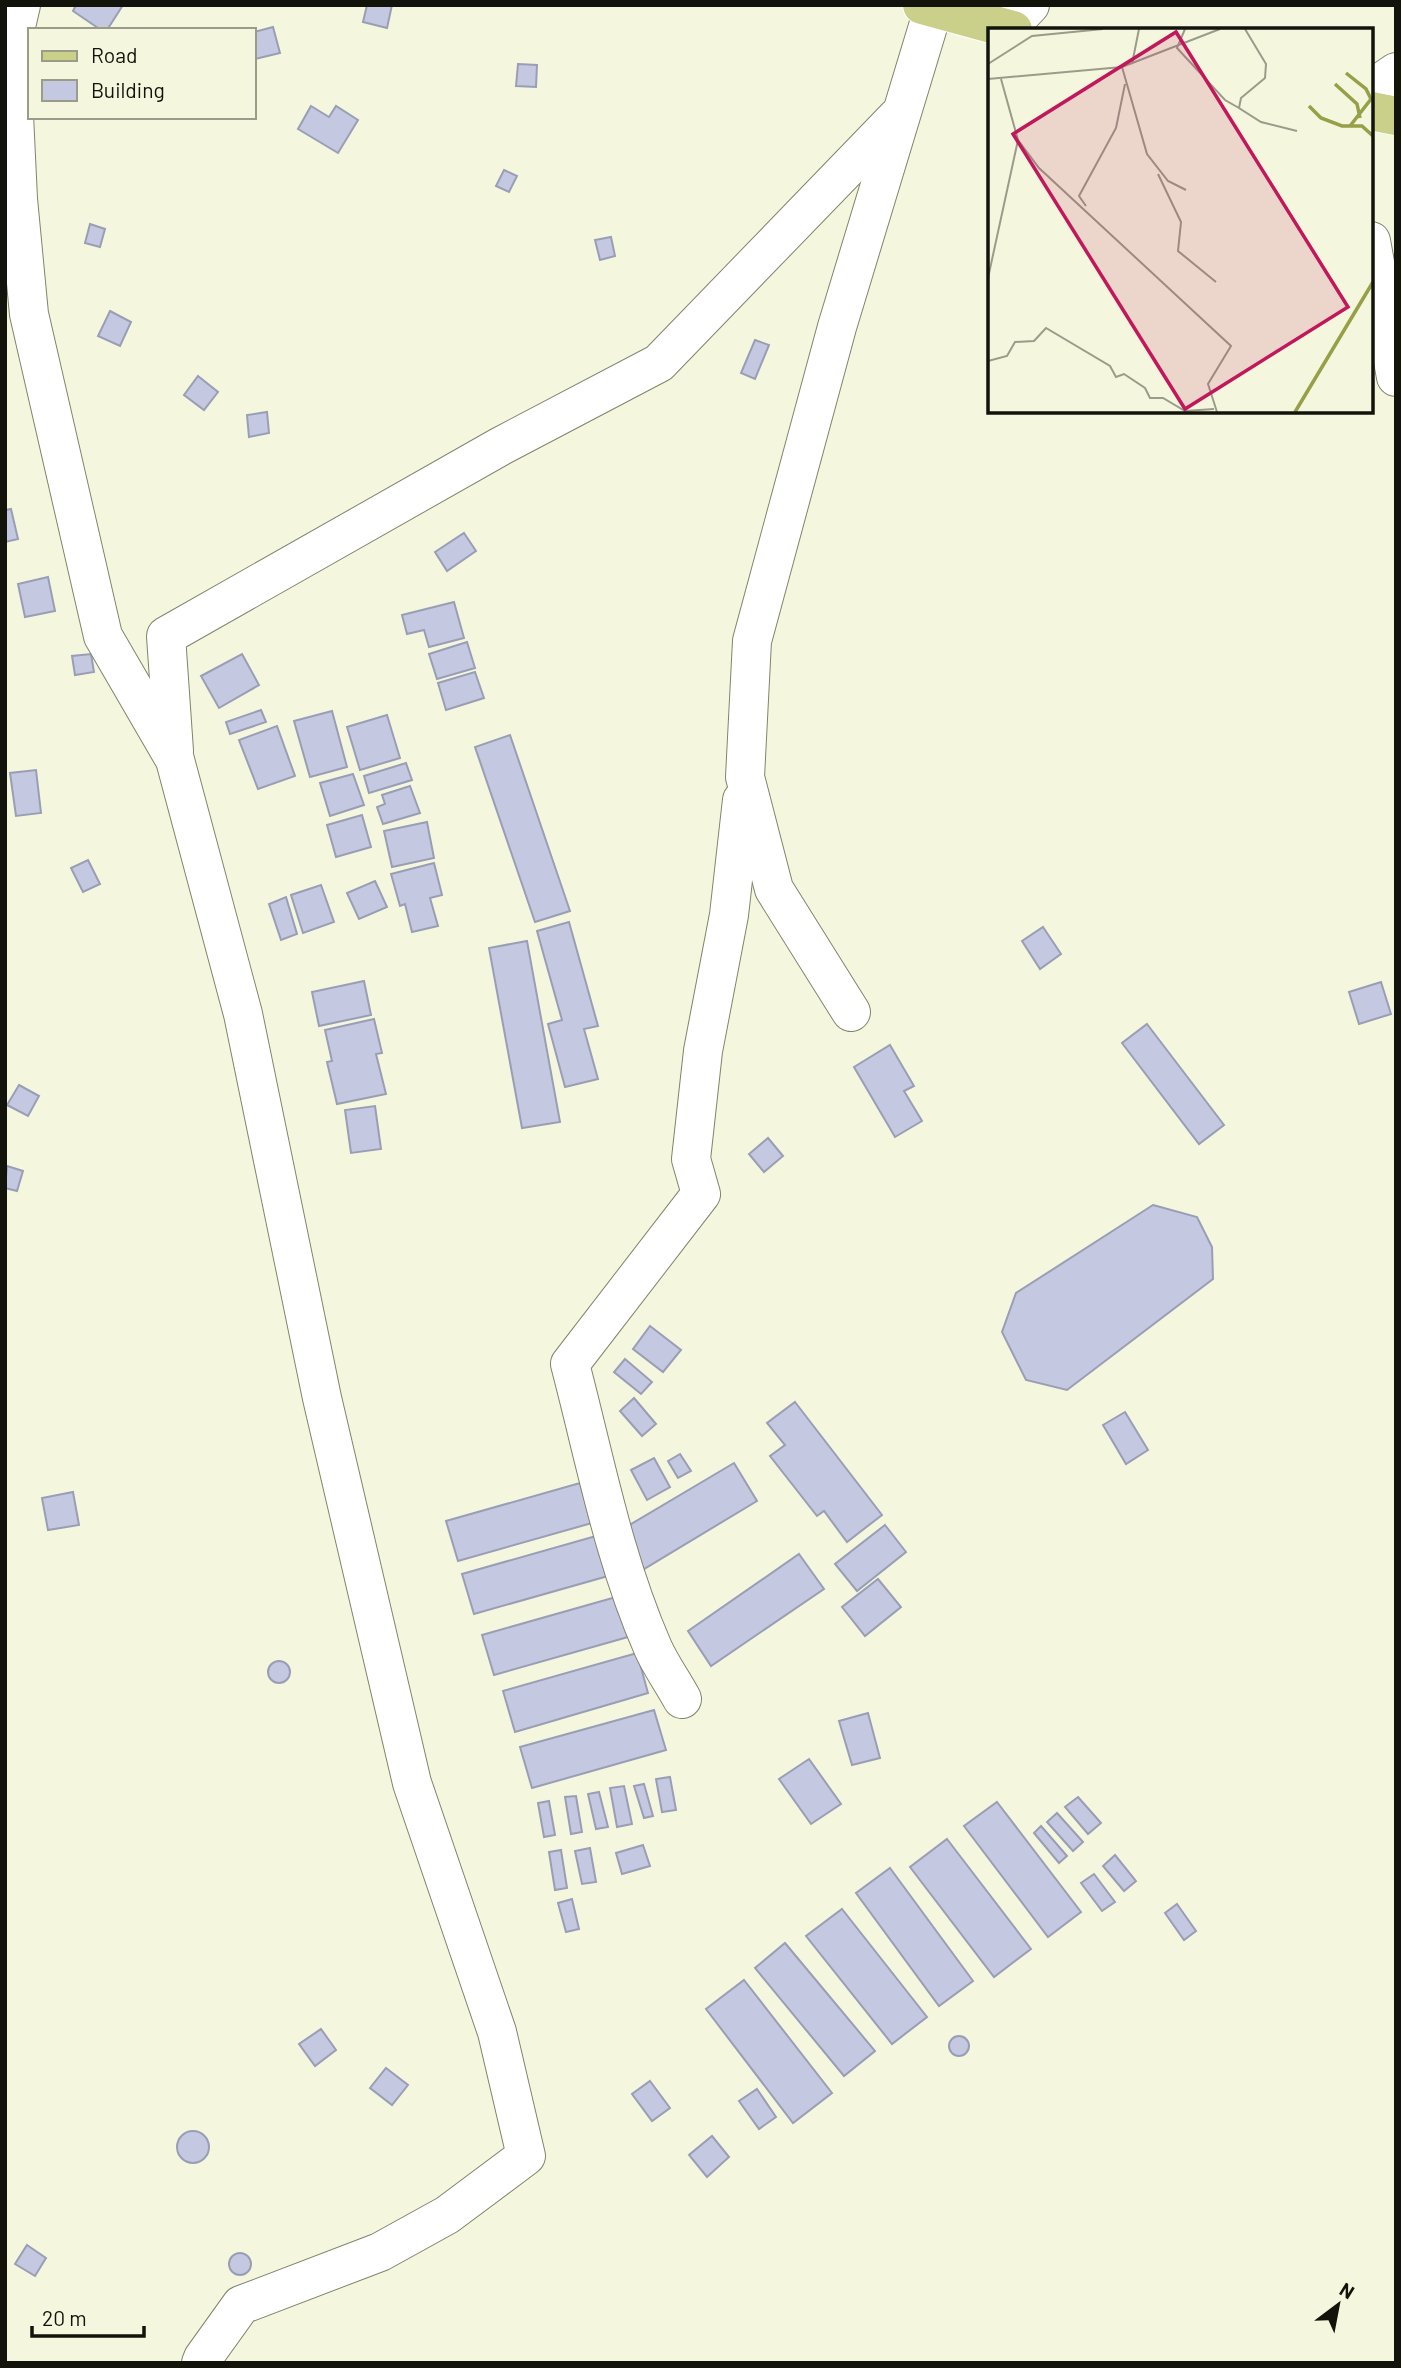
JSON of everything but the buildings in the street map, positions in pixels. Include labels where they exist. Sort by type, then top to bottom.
[{"type":"main road","points":[[927,7],[1017,21]]},
{"type":"main road","points":[[1373,111],[1396,116]]},
{"type":"street","points":[[21,5],[7,62],[13,94],[18,199],[29,314],[103,636],[175,760]]},
{"type":"street","points":[[682,1699],[654,1649],[630,1585],[604,1505],[570,1364],[701,1194],[691,1159],[703,1051],[729,915],[745,777],[752,641],[838,327],[902,112],[927,7]]},
{"type":"street","points":[[1373,88],[1396,72]]},
{"type":"street","points":[[201,2363],[241,2305],[380,2252],[447,2215],[526,2156],[497,2032],[412,1783],[322,1398],[243,1014],[175,760],[166,636],[501,446],[659,363],[902,112]]},
{"type":"street","points":[[1373,252],[1396,377]]},
{"type":"street","points":[[745,777],[774,889],[851,1012]]}]
